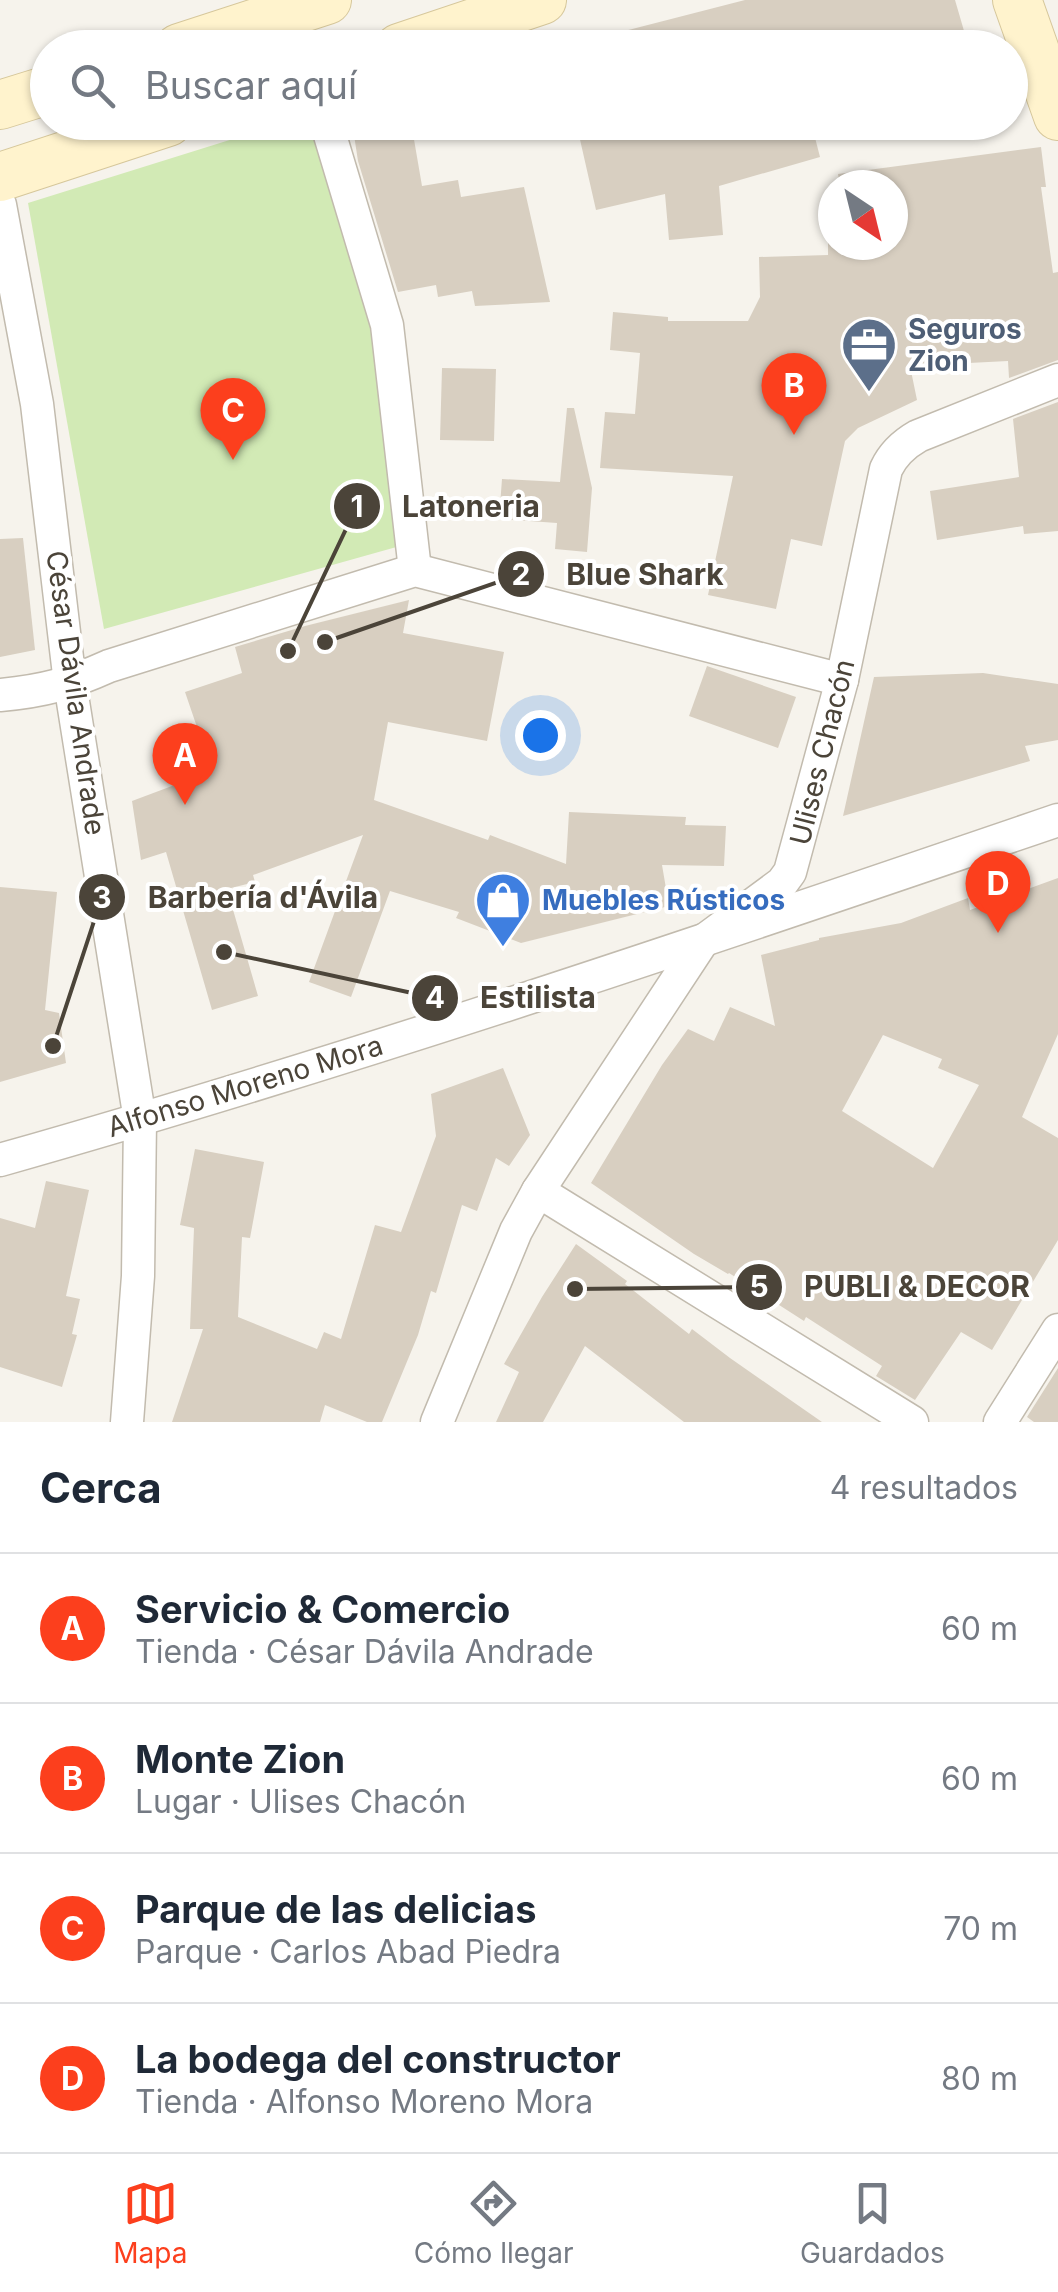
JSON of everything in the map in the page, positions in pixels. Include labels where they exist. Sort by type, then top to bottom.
[{"type":"main road","points":[[235,30],[327,0]]},
{"type":"main road","points":[[453,30],[542,0]]},
{"type":"main road","points":[[1017,0],[1028,30]]},
{"type":"main road","points":[[1028,31],[1058,116]]},
{"type":"main road","points":[[0,106],[30,96]]},
{"type":"main road","points":[[0,176],[112,140]]},
{"type":"street","points":[[331,140],[387,325],[414,570]]},
{"type":"street","name":"César Dávila Andrade","points":[[0,205],[38,404],[70,683],[140,1120],[138,1276],[127,1422]]},
{"type":"street","name":"Ulises Chacón","points":[[437,1422],[516,1231],[538,1191],[702,942],[782,883],[790,872],[842,680],[891,458],[918,436],[1058,380]]},
{"type":"street","points":[[0,695],[70,683],[109,666],[414,570],[842,680]]},
{"type":"street","name":"Alfonso Moreno Mora","points":[[0,1160],[140,1120],[702,942],[1058,820]]},
{"type":"street","points":[[538,1191],[912,1422]]},
{"type":"street","points":[[1000,1422],[1058,1330]]},
{"type":"green space","points":[[230,140],[318,140],[378,325],[400,546],[104,629],[28,203]]},
{"type":"building","points":[[745,0],[955,0],[964,30],[628,30]]},
{"type":"building","points":[[355,140],[414,140],[422,186],[458,180],[461,197],[524,187],[550,302],[475,306],[472,291],[438,297],[436,285],[398,292]]},
{"type":"building","points":[[580,140],[816,140],[820,157],[719,186],[723,235],[669,240],[665,194],[596,210]]},
{"type":"building","points":[[1041,147],[1046,187],[1041,187],[1053,273],[1058,272],[1058,360],[1009,378],[1008,361],[910,366],[917,400],[858,428],[845,441],[822,546],[791,539],[776,609],[708,595],[733,476],[600,468],[605,412],[635,414],[640,353],[610,350],[613,312],[668,317],[668,321],[748,321],[760,297],[759,257],[908,260],[908,170],[868,170]]},
{"type":"building","points":[[442,368],[496,369],[494,441],[440,440]]},
{"type":"building","points":[[1058,402],[1058,531],[1024,534],[1023,526],[937,540],[930,491],[1019,477],[1013,419]]},
{"type":"building","points":[[567,408],[574,408],[592,488],[587,552],[555,549],[557,523],[499,519],[502,479],[560,482]]},
{"type":"building","points":[[23,538],[35,650],[0,657],[0,539]]},
{"type":"building","points":[[409,600],[403,633],[504,652],[487,741],[388,722],[374,800],[488,840],[490,835],[566,864],[569,812],[686,817],[685,825],[726,826],[724,866],[662,865],[669,906],[521,943],[456,918],[459,912],[390,891],[351,997],[309,982],[363,835],[253,875],[255,882],[227,889],[258,996],[212,1010],[166,852],[141,860],[132,801],[212,771],[185,692],[242,673],[235,647]]},
{"type":"building","points":[[707,666],[796,697],[778,748],[689,716]]},
{"type":"building","points":[[983,673],[1058,684],[1058,740],[1025,746],[1030,761],[843,816],[874,677]]},
{"type":"building","points":[[1058,878],[1058,1034],[1022,1117],[1058,1138],[1058,1240],[992,1350],[961,1332],[915,1400],[876,1376],[882,1366],[806,1317],[804,1321],[694,1254],[591,1183],[688,1029],[714,1041],[730,1007],[775,1026],[761,955],[819,938],[901,923],[968,898],[970,910]],"holes":[[[883,1035],[942,1059],[938,1068],[979,1085],[933,1168],[842,1111]]]},
{"type":"building","points":[[0,887],[57,892],[45,1010],[59,1013],[66,1063],[0,1082]]},
{"type":"building","points":[[503,1068],[530,1135],[509,1166],[496,1158],[477,1211],[462,1205],[436,1293],[431,1291],[418,1335],[382,1422],[367,1422],[325,1405],[320,1422],[172,1422],[203,1329],[190,1329],[194,1228],[180,1225],[195,1149],[264,1162],[250,1238],[242,1237],[238,1317],[317,1349],[324,1332],[341,1339],[375,1225],[401,1232],[436,1136],[431,1094]]},
{"type":"building","points":[[46,1181],[89,1190],[66,1296],[80,1299],[72,1334],[77,1335],[62,1387],[0,1367],[0,1218],[35,1228]]},
{"type":"building","points":[[576,1244],[689,1334],[692,1329],[822,1422],[684,1422],[585,1346],[543,1422],[496,1422],[519,1372],[504,1364]]},
{"type":"building","points":[[1058,1368],[1058,1422],[1034,1422],[1027,1417]]},
{"type":"place","name":"Seguros Zion","points":[[869,394]]},
{"type":"place","name":"Monte Zion","points":[[794,435]]},
{"type":"place","name":"Parque de las delicias","points":[[233,460]]},
{"type":"place","name":"Blue Shark","points":[[325,642]]},
{"type":"place","name":"Latoneria","points":[[288,651]]},
{"type":"place","name":"Servicio & Comercio","points":[[185,805]]},
{"type":"place","name":"La bodega del constructor","points":[[998,933]]},
{"type":"place","name":"Muebles Rústicos","points":[[503,949]]},
{"type":"place","name":"Estilista","points":[[224,952]]},
{"type":"place","name":"Barbería d'Ávila","points":[[53,1046]]},
{"type":"place","name":"PUBLI & DECOR","points":[[575,1289]]}]
